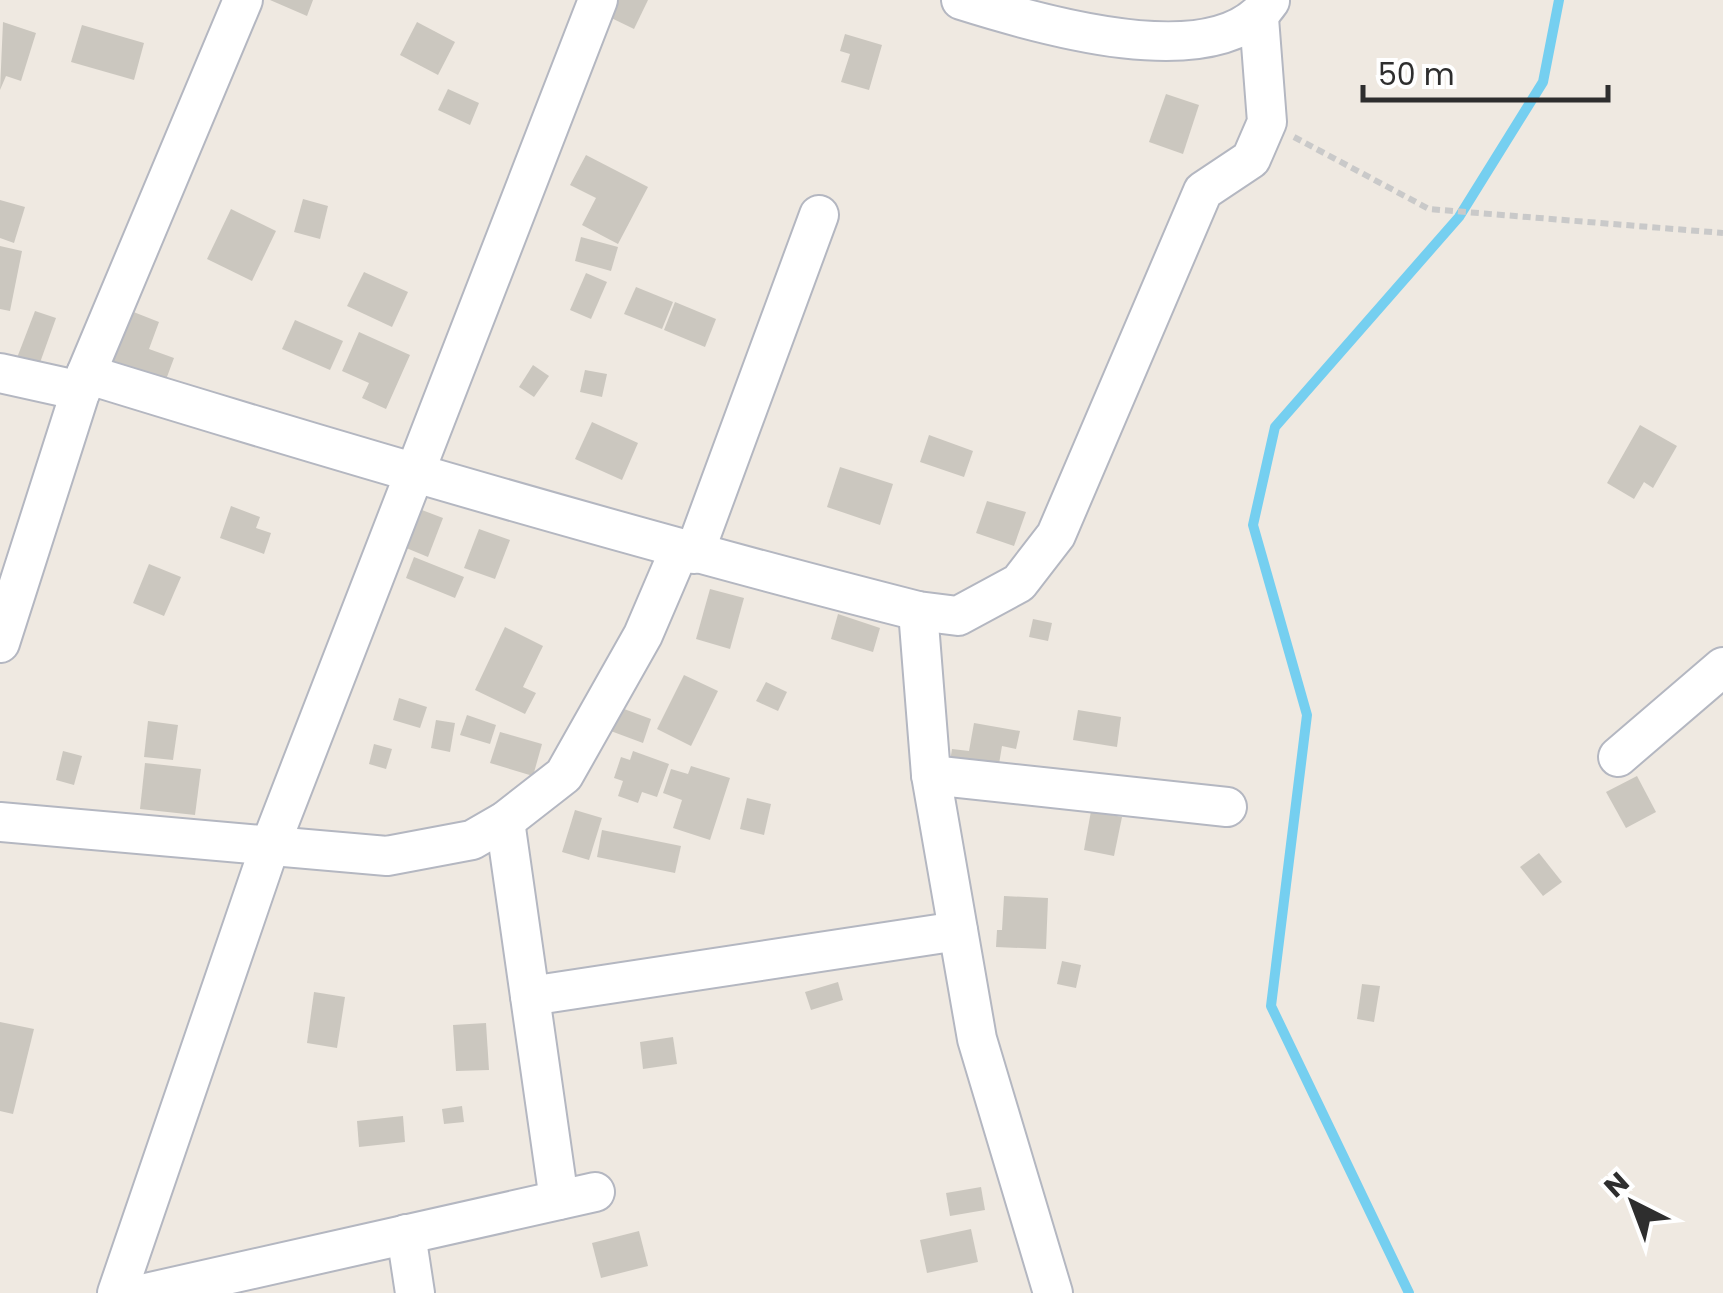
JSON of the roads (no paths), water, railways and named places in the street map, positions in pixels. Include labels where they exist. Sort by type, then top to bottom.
[{"type":"street","points":[[0,643],[83,382],[243,0]]},
{"type":"street","points":[[116,1293],[270,846],[598,0]]},
{"type":"street","points":[[0,372],[83,382],[687,553],[918,611],[958,616],[1018,583],[1056,535],[1203,191],[1251,159],[1267,122],[1264,9],[1214,38],[1141,41],[1014,16],[960,0]]},
{"type":"street","points":[[0,822],[387,856],[472,840],[505,821],[564,775],[687,553],[818,215]]},
{"type":"street","points":[[918,611],[931,775],[977,1039],[1052,1293]]},
{"type":"street","points":[[1618,757],[1723,667]]},
{"type":"street","points":[[931,775],[1228,806]]},
{"type":"street","points":[[146,1293],[577,1196],[530,996],[505,821]]},
{"type":"street","points":[[530,996],[958,931]]},
{"type":"street","points":[[406,1234],[415,1293]]},
{"type":"waterway","points":[[1409,1293],[1271,1006],[1307,715],[1253,525],[1275,427],[1459,217],[1543,82],[1559,0]]}]
